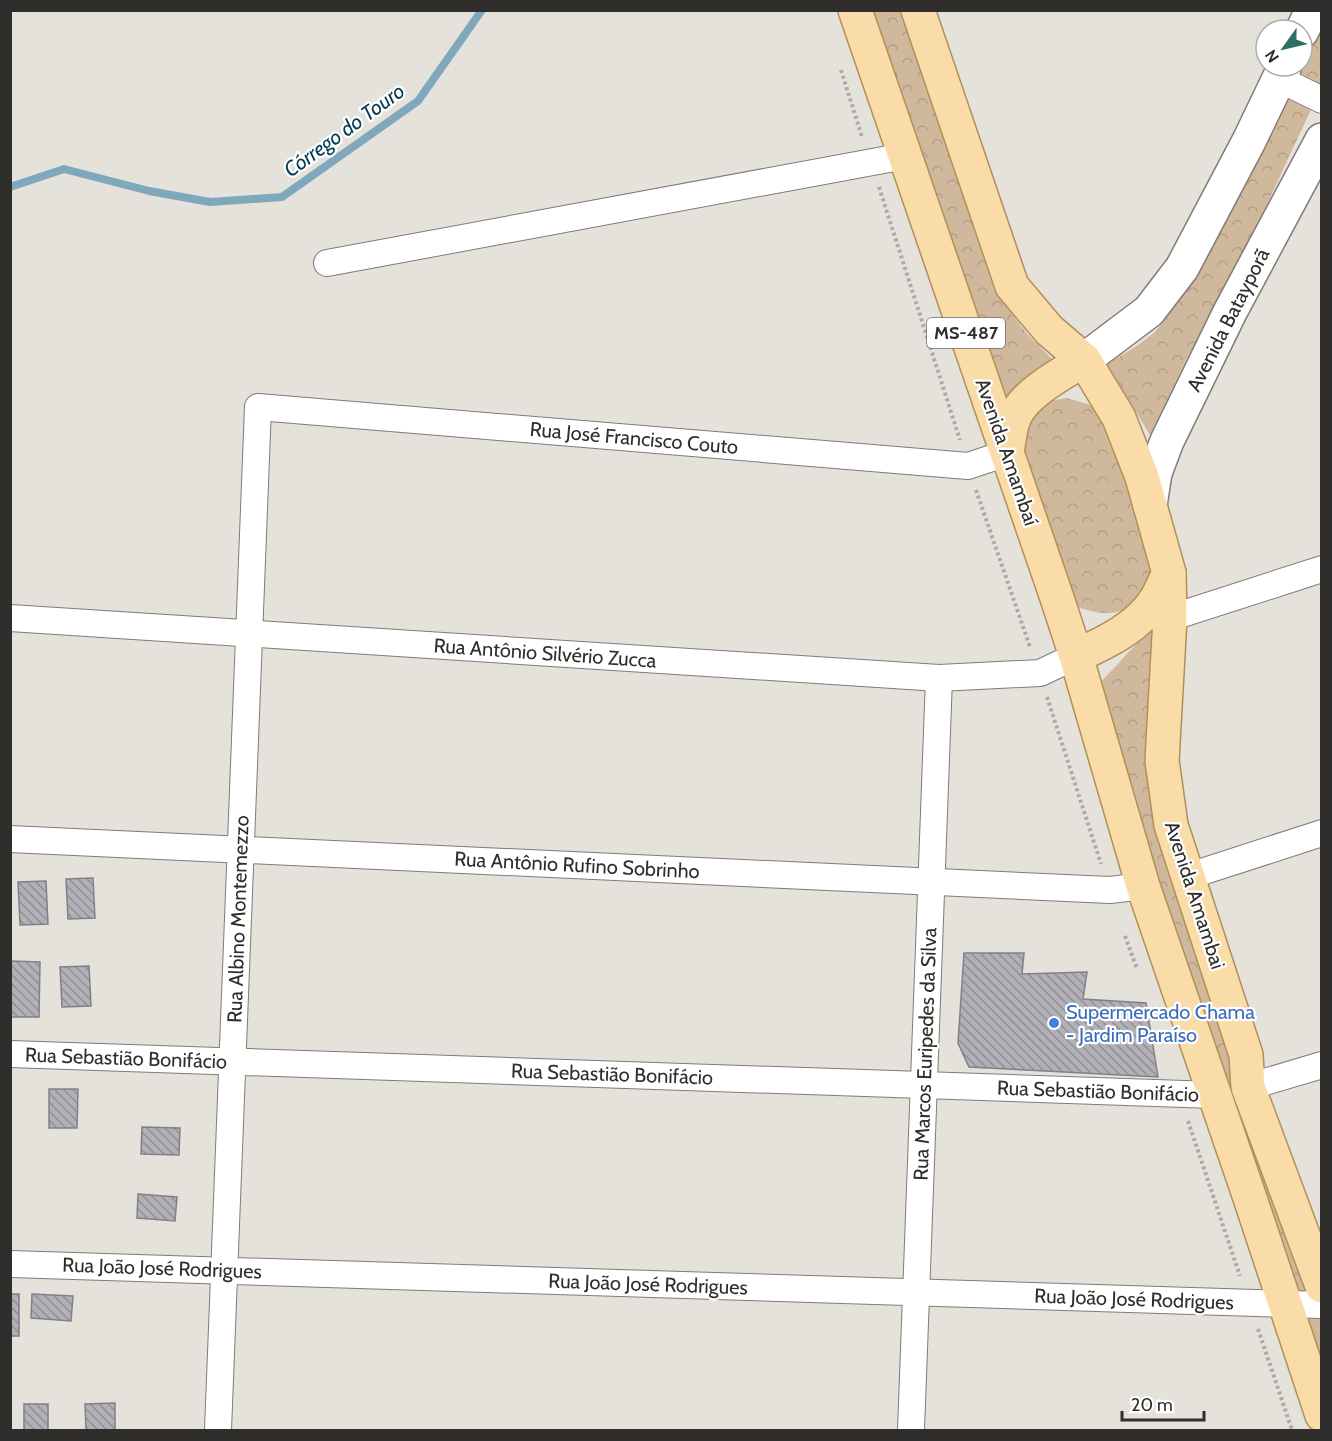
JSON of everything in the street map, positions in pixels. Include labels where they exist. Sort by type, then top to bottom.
[{"type":"main road","name":"Avenida Amambaí","points":[[855,10],[1076,656]]},
{"type":"main road","points":[[918,10],[1012,286],[1049,330],[1084,360]]},
{"type":"main road","points":[[1007,453],[1015,415],[1026,401],[1049,381],[1084,360],[1149,311],[1182,268],[1249,141],[1279,78]]},
{"type":"main road","name":"Avenida Batayporã","points":[[1150,505],[1155,473],[1167,441],[1230,312],[1313,173],[1322,141]]},
{"type":"main road","name":"Avenida Amambai","points":[[1084,360],[1119,418],[1142,477],[1168,573],[1170,618],[1162,761],[1171,825],[1246,1055],[1248,1088],[1322,1287]]},
{"type":"main road","points":[[1076,656],[1121,633],[1145,614],[1156,600],[1168,573]]},
{"type":"main road","name":"MS-487","points":[[1076,656],[1143,886],[1322,1415]]},
{"type":"street","points":[[1291,78],[1322,100]]},
{"type":"street","points":[[327,263],[904,156]]},
{"type":"street","name":"Rua José Francisco Couto","points":[[258,407],[968,466],[1007,453]]},
{"type":"street","name":"Rua Albino Montemezzo","points":[[218,1431],[258,407]]},
{"type":"street","points":[[1170,618],[1322,569]]},
{"type":"street","name":"Rua Antônio Silvério Zucca","points":[[10,618],[939,678],[1040,674],[1076,656]]},
{"type":"street","name":"Rua Marcos Euripedes da Silva","points":[[911,1431],[939,678]]},
{"type":"street","points":[[1189,876],[1322,833]]},
{"type":"street","name":"Rua Antônio Rufino Sobrinho","points":[[10,839],[1110,890],[1143,886]]},
{"type":"street","name":"Rua Sebastião Bonifácio","points":[[10,1054],[1214,1095]]},
{"type":"street","points":[[1248,1088],[1322,1065]]},
{"type":"street","name":"Rua João José Rodrigues","points":[[10,1264],[1322,1305]]},
{"type":"path","points":[[839,65],[968,466],[1040,674],[1138,974]]},
{"type":"path","points":[[1179,1094],[1292,1431]]},
{"type":"green space","points":[[870,11],[900,11],[995,291],[1027,334],[1053,360],[1008,401]]},
{"type":"green space","points":[[1321,13],[1321,88],[1255,230],[1186,360],[1150,435],[1107,364],[1155,332],[1186,290],[1290,78],[1314,78],[1314,28]]},
{"type":"green space","points":[[1067,398],[1094,406],[1114,433],[1153,575],[1138,600],[1127,608],[1112,613],[1096,612],[1072,605],[1017,440],[1044,402]]},
{"type":"green space","points":[[1157,622],[1148,721],[1321,1312],[1321,1384],[1097,686]]},
{"type":"building","points":[[93,878],[95,918],[68,919],[66,879]]},
{"type":"building","points":[[46,881],[48,924],[20,925],[18,882]]},
{"type":"building","name":"Supermercado Chama - Jardim Paraíso","points":[[964,953],[1024,953],[1022,974],[1087,972],[1083,999],[1146,1003],[1158,1077],[969,1067],[958,1043]]},
{"type":"building","points":[[10,961],[40,962],[39,1017],[10,1017]]},
{"type":"building","points":[[89,966],[91,1006],[62,1007],[60,967]]},
{"type":"building","points":[[49,1089],[78,1089],[77,1128],[49,1128]]},
{"type":"building","points":[[142,1127],[180,1128],[179,1155],[141,1154]]},
{"type":"building","points":[[138,1194],[177,1197],[175,1221],[137,1218]]},
{"type":"building","points":[[10,1294],[19,1294],[19,1336],[10,1336]]},
{"type":"building","points":[[32,1294],[73,1296],[71,1321],[31,1318]]},
{"type":"building","points":[[115,1403],[115,1430],[86,1430],[85,1404]]},
{"type":"building","points":[[24,1404],[48,1404],[48,1430],[24,1430]]},
{"type":"waterway","name":"Córrego do Touro","points":[[10,187],[64,169],[149,191],[210,202],[282,197],[418,101],[482,10]]},
{"type":"place","name":"Supermercado Chama - Jardim Paraíso","points":[[1054,1023]]}]
